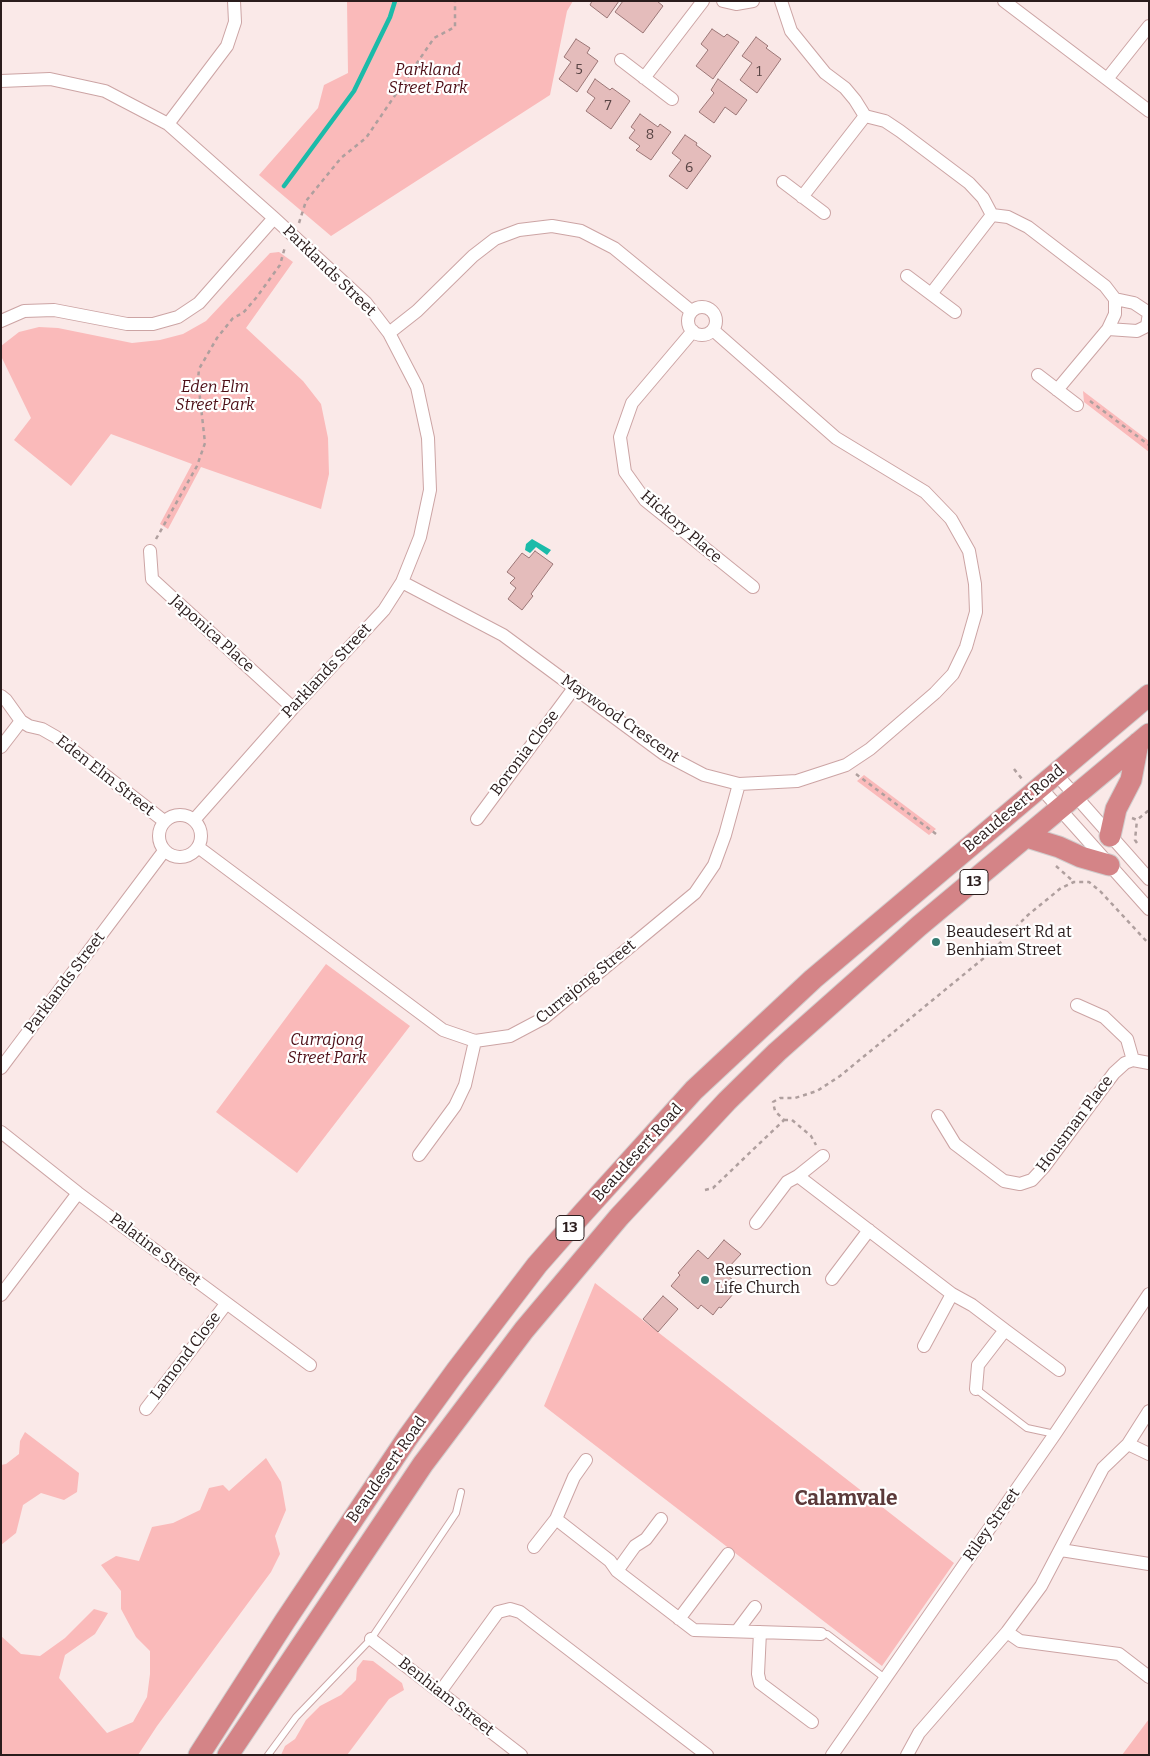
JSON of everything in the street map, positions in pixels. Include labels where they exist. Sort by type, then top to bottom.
[{"type":"highway","name":"Beaudesert Road","points":[[199,1755],[376,1484],[456,1371],[537,1265],[694,1090],[814,979],[1040,782],[1149,695]]},
{"type":"highway","name":"Beaudesert Road","points":[[228,1755],[423,1464],[524,1330],[619,1217],[721,1108],[777,1052],[912,932],[1143,738]]},
{"type":"highway","points":[[1110,836],[1116,809],[1131,780],[1143,738]]},
{"type":"highway","points":[[1027,837],[1109,865]]},
{"type":"street","points":[[168,124],[227,46],[235,22],[234,1]]},
{"type":"street","points":[[644,78],[703,1]]},
{"type":"street","points":[[723,1],[736,4],[753,1]]},
{"type":"street","points":[[781,1],[791,30],[825,73],[850,94],[865,116],[885,121],[970,183],[983,198],[992,215]]},
{"type":"street","points":[[1004,1],[1149,111]]},
{"type":"street","points":[[1107,79],[1149,26]]},
{"type":"street","points":[[621,60],[672,99]]},
{"type":"street","name":"Parklands Street","points":[[1,80],[50,79],[105,91],[168,124],[366,303],[389,333],[417,387],[428,438],[430,490],[420,537],[402,582],[384,610],[293,708],[194,820]]},
{"type":"street","points":[[802,197],[865,116]]},
{"type":"street","points":[[783,182],[824,214]]},
{"type":"street","points":[[931,294],[992,215]]},
{"type":"street","points":[[992,215],[1008,217],[1028,227],[1105,286],[1115,299],[1115,314],[1108,329],[1061,392]]},
{"type":"street","points":[[1,321],[24,311],[54,310],[127,324],[153,324],[178,317],[199,303],[274,218]]},
{"type":"street","points":[[389,333],[417,312],[473,256],[495,239],[519,230],[552,226],[582,231],[614,248],[691,312]]},
{"type":"street","points":[[907,276],[954,312]]},
{"type":"street","points":[[1108,329],[1137,331],[1147,326],[1149,313],[1134,303],[1115,299]]},
{"type":"street","points":[[698,307],[707,307],[711,310],[716,322],[713,330],[701,335],[693,332],[688,324],[688,315],[691,312],[698,307]]},
{"type":"street","name":"Maywood Crescent","points":[[402,582],[502,635],[664,754],[704,775],[739,784],[796,781],[846,766],[870,749],[953,674],[966,647],[976,612],[975,584],[969,551],[951,519],[925,492],[836,438],[713,330]]},
{"type":"street","name":"Hickory Place","points":[[693,332],[632,403],[620,437],[625,472],[645,500],[753,587]]},
{"type":"street","points":[[1038,375],[1077,405]]},
{"type":"street","name":"Japonica Place","points":[[150,551],[152,579],[293,708]]},
{"type":"street","name":"Boronia Close","points":[[477,818],[574,688]]},
{"type":"street","points":[[1,696],[21,721],[1,746]]},
{"type":"street","name":"Eden Elm Street","points":[[21,721],[56,737],[164,821]]},
{"type":"street","points":[[1040,782],[1110,836],[1149,879]]},
{"type":"street","points":[[1040,782],[1067,802],[1109,865],[1149,909]]},
{"type":"street","name":"Currajong Street","points":[[198,847],[443,1030],[475,1041],[510,1036],[544,1018],[695,893],[714,866],[739,784]]},
{"type":"street","points":[[181,814],[194,820],[200,828],[201,837],[194,853],[184,857],[173,856],[164,851],[159,842],[158,834],[164,821],[171,816],[181,814]]},
{"type":"street","name":"Parklands Street","points":[[1,1068],[164,851]]},
{"type":"street","points":[[1077,1005],[1104,1017],[1127,1039],[1133,1060],[1149,1063]]},
{"type":"street","points":[[419,1155],[456,1106],[465,1085],[475,1041]]},
{"type":"street","name":"Housman Place","points":[[938,1116],[955,1144],[1004,1181],[1020,1184],[1032,1180],[1044,1167],[1114,1073],[1125,1063],[1133,1060]]},
{"type":"street","name":"Palatine Street","points":[[1,1132],[78,1193],[310,1365]]},
{"type":"street","points":[[756,1223],[787,1182],[798,1176],[823,1156]]},
{"type":"street","points":[[798,1176],[952,1294],[972,1304],[1059,1370]]},
{"type":"street","points":[[1,1295],[78,1193]]},
{"type":"street","points":[[832,1278],[869,1230]]},
{"type":"street","points":[[924,1346],[952,1294]]},
{"type":"street","name":"Riley Street","points":[[832,1755],[1055,1434],[1149,1294]]},
{"type":"street","name":"Lamond Close","points":[[146,1409],[226,1304]]},
{"type":"street","points":[[976,1389],[978,1365],[1005,1330]]},
{"type":"street","points":[[907,1755],[919,1733],[1007,1632],[1041,1586],[1103,1468],[1128,1444],[1149,1411]]},
{"type":"street","points":[[1128,1444],[1149,1454]]},
{"type":"street","points":[[534,1547],[556,1519],[574,1477],[586,1460]]},
{"type":"street","points":[[556,1519],[610,1561],[617,1571],[694,1630],[821,1634]]},
{"type":"street","points":[[617,1571],[635,1546],[646,1539],[661,1519]]},
{"type":"street","points":[[1061,1550],[1149,1564]]},
{"type":"street","points":[[679,1618],[728,1554]]},
{"type":"street","points":[[736,1631],[755,1607]]},
{"type":"street","points":[[440,1692],[498,1612],[510,1609],[520,1612],[707,1755]]},
{"type":"street","points":[[760,1632],[758,1674],[760,1683],[812,1722]]},
{"type":"street","points":[[1007,1632],[1020,1641],[1119,1654],[1149,1677]]},
{"type":"street","name":"Benhiam Street","points":[[371,1639],[521,1755]]},
{"type":"lane","points":[[976,1389],[1027,1428],[1055,1434]]},
{"type":"lane","points":[[268,1755],[296,1717],[371,1639],[456,1513],[461,1492]]},
{"type":"lane","points":[[821,1634],[827,1634],[886,1679]]},
{"type":"path","points":[[299,222],[306,201],[341,158],[366,138],[434,38],[455,27],[455,1]]},
{"type":"path","points":[[150,551],[197,466],[205,443],[198,380],[199,369],[217,338],[233,318],[243,313],[256,298],[280,265],[285,244]]},
{"type":"path","points":[[1061,392],[1081,395],[1100,407],[1149,445]]},
{"type":"path","points":[[846,766],[936,834]]},
{"type":"path","points":[[1014,769],[1040,782]]},
{"type":"path","points":[[1138,846],[1135,840],[1137,820],[1149,810]]},
{"type":"path","points":[[1130,817],[1137,820]]},
{"type":"path","points":[[784,1120],[775,1111],[773,1102],[780,1098],[795,1098],[817,1091],[840,1076],[990,953],[1028,915],[1061,888],[1074,882],[1089,882],[1100,891],[1149,944]]},
{"type":"path","points":[[705,1190],[712,1188],[784,1120],[792,1120],[802,1127],[811,1136],[823,1156]]},
{"type":"green space","name":"Parkland Street Park","points":[[347,1],[573,1],[567,11],[550,95],[331,236],[259,175],[318,108],[324,85],[348,73]]},
{"type":"green space","name":"Eden Elm Street Park","points":[[279,252],[293,262],[246,328],[303,381],[321,404],[328,438],[329,474],[321,509],[201,467],[168,529],[160,524],[192,464],[111,434],[71,486],[14,440],[31,418],[1,356],[1,346],[19,332],[39,327],[58,328],[132,343],[160,340],[183,334],[206,321],[270,253]]},
{"type":"green space","points":[[1083,391],[1149,441],[1149,452],[1084,402]]},
{"type":"green space","points":[[864,775],[936,829],[929,835],[857,781]]},
{"type":"green space","name":"Currajong Street Park","points":[[326,964],[410,1026],[297,1173],[216,1112]]},
{"type":"green space","points":[[595,1283],[954,1563],[882,1666],[544,1406]]},
{"type":"green space","points":[[25,1432],[79,1473],[77,1492],[64,1500],[41,1493],[23,1505],[16,1533],[1,1545],[1,1465],[6,1464],[19,1454],[20,1441]]},
{"type":"green space","points":[[266,1458],[281,1482],[286,1510],[275,1536],[280,1554],[271,1572],[157,1726],[138,1755],[1,1755],[1,1636],[21,1654],[40,1656],[65,1638],[94,1609],[108,1613],[95,1634],[65,1655],[59,1678],[107,1733],[133,1722],[147,1697],[150,1651],[136,1637],[121,1609],[121,1591],[101,1565],[116,1556],[139,1561],[152,1527],[173,1523],[200,1510],[209,1488],[223,1485],[229,1491]]},
{"type":"green space","points":[[363,1660],[373,1661],[402,1683],[404,1690],[389,1699],[347,1755],[281,1755],[285,1746],[295,1739],[306,1720],[320,1706],[341,1695],[356,1680],[357,1668]]},
{"type":"green space","points":[[1149,1719],[1149,1755],[1122,1755]]},
{"type":"water","points":[[532,539],[551,550],[547,555],[536,547],[530,553],[525,550],[526,544]]},
{"type":"building","points":[[592,1],[619,1],[607,18],[590,5]]},
{"type":"building","points":[[623,1],[657,1],[663,6],[643,33],[615,12]]},
{"type":"building","points":[[712,29],[724,37],[727,34],[739,42],[713,79],[696,66],[708,50],[701,44]]},
{"type":"building","points":[[756,37],[768,46],[766,48],[781,59],[757,93],[740,80],[752,63],[742,56]]},
{"type":"building","points":[[576,39],[590,48],[587,53],[598,61],[577,92],[559,79],[571,62],[564,57]]},
{"type":"building","points":[[595,79],[630,101],[611,129],[586,111],[595,98],[587,92]]},
{"type":"building","points":[[718,79],[747,100],[736,115],[725,107],[714,123],[699,112],[714,93],[711,90]]},
{"type":"building","points":[[640,114],[658,127],[660,124],[671,132],[651,160],[636,150],[640,146],[629,138],[635,130],[631,127]]},
{"type":"building","points":[[685,135],[711,156],[687,189],[669,176],[681,160],[672,153]]},
{"type":"building","points":[[535,551],[553,564],[522,610],[508,599],[516,588],[510,583],[515,578],[507,572],[522,553],[529,558]]},
{"type":"building","name":"Resurrection Life Church","points":[[724,1240],[741,1254],[728,1268],[731,1271],[727,1275],[740,1286],[713,1315],[701,1305],[698,1309],[671,1286],[680,1275],[678,1273],[698,1250],[708,1259]]},
{"type":"building","points":[[663,1296],[678,1309],[658,1332],[643,1319]]},
{"type":"waterway","points":[[284,186],[354,91],[390,17],[395,1]]},
{"type":"place","name":"Beaudesert Rd at Benhiam Street","points":[[936,942]]},
{"type":"place","name":"Resurrection Life Church","points":[[705,1280]]},
{"type":"district","name":"Calamvale","points":[[846,1499]]}]
